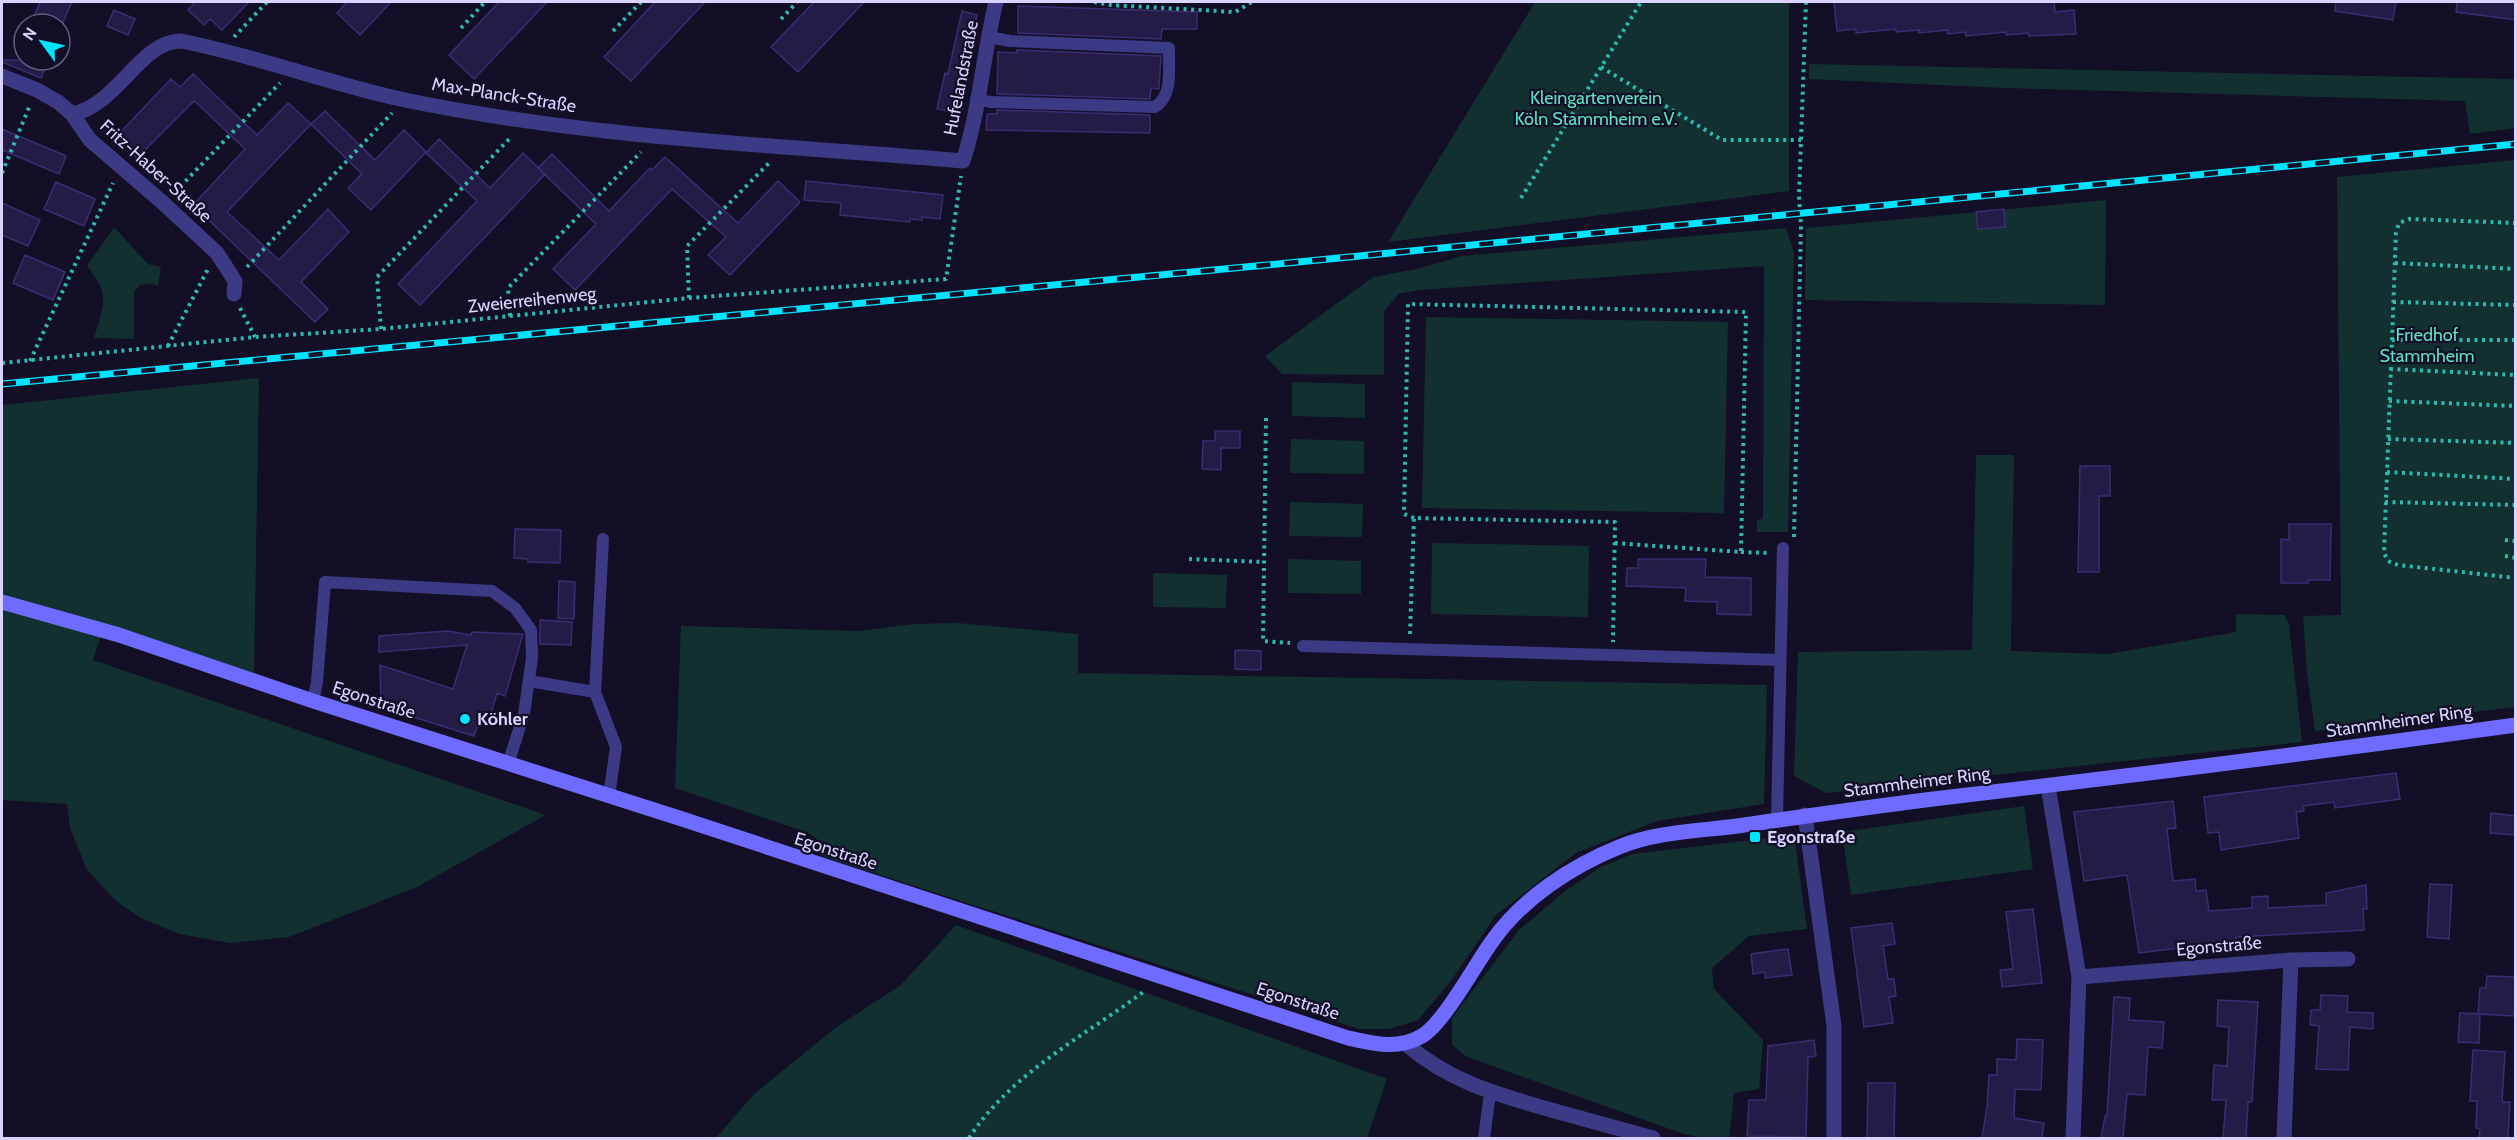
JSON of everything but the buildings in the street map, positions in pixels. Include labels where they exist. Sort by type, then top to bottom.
[{"type":"street","name":"Hufelandstraße","points":[[963,161],[972,135],[976,99],[996,2]]},
{"type":"street","name":"Max-Planck-Straße","points":[[72,114],[81,112],[105,99],[163,44],[182,41],[405,100],[528,120],[656,137],[963,161]]},
{"type":"street","name":"Fritz-Haber-Straße","points":[[2,76],[37,90],[58,102],[72,114],[90,140],[164,203],[217,253],[234,287]]},
{"type":"street","name":"Egonstraße","points":[[2,602],[119,635],[313,701],[1348,1038],[1382,1045],[1406,1044]]},
{"type":"street","name":"Stammheimer Ring","points":[[1406,1044],[1425,1035],[1437,1021],[1496,936],[1516,914],[1567,873],[1621,846],[1669,835],[1805,815],[2516,725]]},
{"type":"street","points":[[2048,786],[2079,977],[2073,1138]]},
{"type":"street","points":[[1805,815],[1834,1026],[1834,1138]]},
{"type":"street","name":"Egonstraße","points":[[2079,977],[2291,960],[2348,959]]},
{"type":"street","points":[[2284,1138],[2291,960]]},
{"type":"street","points":[[1406,1044],[1427,1062],[1454,1078],[1490,1093],[1653,1138]]},
{"type":"lane","points":[[976,99],[990,102],[1155,107],[1161,103],[1168,92],[1169,48],[1010,41],[988,37]]},
{"type":"lane","points":[[603,539],[595,692],[616,747],[609,796]]},
{"type":"lane","points":[[1777,819],[1783,551]]},
{"type":"lane","points":[[313,701],[317,682],[325,582],[492,591],[515,608],[531,630],[532,658],[524,714],[508,764]]},
{"type":"lane","points":[[1302,646],[1780,660]]},
{"type":"lane","points":[[529,681],[595,692]]},
{"type":"lane","points":[[1484,1138],[1490,1093]]},
{"type":"path","points":[[221,51],[267,2]]},
{"type":"path","points":[[461,28],[485,2]]},
{"type":"path","points":[[613,32],[641,2]]},
{"type":"path","points":[[781,19],[797,2]]},
{"type":"path","points":[[1094,2],[1235,12],[1252,2]]},
{"type":"path","points":[[1521,198],[1641,2]]},
{"type":"path","points":[[1614,543],[1741,552],[1783,551],[1794,539],[1801,140],[1806,2]]},
{"type":"path","points":[[1601,67],[1722,140],[1801,140]]},
{"type":"path","points":[[164,203],[292,70]]},
{"type":"path","points":[[2,173],[37,90]]},
{"type":"path","points":[[255,337],[234,287],[405,100]]},
{"type":"path","points":[[381,329],[377,278],[528,120]]},
{"type":"path","points":[[510,316],[508,288],[656,137]]},
{"type":"path","points":[[689,298],[687,246],[786,146]]},
{"type":"path","name":"Zweierreihenweg","points":[[2,363],[255,337],[381,329],[689,298],[946,279],[963,161]]},
{"type":"path","points":[[29,361],[122,166]]},
{"type":"path","points":[[2516,224],[2410,219],[2400,223],[2396,233],[2384,553],[2388,561],[2398,565],[2516,578]]},
{"type":"path","points":[[168,346],[217,253]]},
{"type":"path","points":[[2395,263],[2516,269]]},
{"type":"path","points":[[2393,302],[2516,304]]},
{"type":"path","points":[[1612,655],[1615,522],[1414,518],[1404,514],[1408,304],[1746,312],[1741,552]]},
{"type":"path","points":[[2392,340],[2516,340]]},
{"type":"path","points":[[2390,369],[2516,375]]},
{"type":"path","points":[[2389,401],[2516,406]]},
{"type":"path","points":[[1266,418],[1263,641],[1302,646]]},
{"type":"path","points":[[2388,439],[2516,443]]},
{"type":"path","points":[[2386,472],[2516,479]]},
{"type":"path","points":[[2385,502],[2516,505]]},
{"type":"path","points":[[1409,649],[1414,518]]},
{"type":"path","points":[[2505,540],[2516,541]]},
{"type":"path","points":[[2505,556],[2516,558]]},
{"type":"path","points":[[1189,559],[1264,562]]},
{"type":"path","points":[[969,1138],[980,1121],[1010,1089],[1048,1058],[1146,991],[1155,975]]},
{"type":"green space","name":"Kleingartenverein Köln Stammheim e.V.","points":[[1535,2],[1789,2],[1789,191],[1388,242]]},
{"type":"green space","points":[[1809,64],[2515,79],[2515,128],[2470,134],[2465,101],[2005,88],[1809,79]]},
{"type":"green space","name":"Friedhof Stammheim","points":[[2515,160],[2515,707],[2315,731],[2307,673],[2303,616],[2341,615],[2337,177]]},
{"type":"green space","points":[[2106,200],[2105,305],[1805,300],[1806,228]]},
{"type":"green space","points":[[114,227],[148,264],[161,267],[158,286],[140,285],[134,292],[134,339],[94,338],[103,308],[103,300],[100,285],[87,266]]},
{"type":"green space","points":[[1786,228],[1794,252],[1788,532],[1757,532],[1757,520],[1763,519],[1764,266],[1420,290],[1398,294],[1384,312],[1384,375],[1282,374],[1265,356],[1373,277],[1417,269],[1462,256]]},
{"type":"green space","points":[[1426,317],[1728,322],[1724,513],[1422,508]]},
{"type":"green space","points":[[259,378],[254,673],[105,624],[93,660],[546,815],[417,887],[289,937],[230,943],[179,934],[141,918],[116,901],[87,870],[70,828],[67,804],[2,800],[2,405]]},
{"type":"green space","points":[[1292,382],[1365,384],[1365,418],[1292,416]]},
{"type":"green space","points":[[1291,439],[1364,441],[1364,474],[1290,473]]},
{"type":"green space","points":[[1976,455],[2014,455],[2011,651],[2108,654],[2236,632],[2236,614],[2284,615],[2289,624],[2302,742],[1826,793],[1794,776],[1798,652],[1972,650]]},
{"type":"green space","points":[[1290,502],[1363,504],[1362,537],[1289,536]]},
{"type":"green space","points":[[1432,543],[1589,546],[1588,617],[1431,614]]},
{"type":"green space","points":[[1288,559],[1361,561],[1361,594],[1288,593]]},
{"type":"green space","points":[[1153,573],[1227,575],[1226,608],[1153,607]]},
{"type":"green space","points":[[957,623],[1078,634],[1078,673],[1767,685],[1764,804],[1657,821],[1576,853],[1496,915],[1451,981],[1418,1020],[1389,1029],[1359,1029],[821,856],[817,839],[806,832],[675,788],[681,626],[858,631],[914,624]]},
{"type":"green space","points":[[2024,806],[2033,869],[1851,895],[1842,832]]},
{"type":"green space","points":[[1794,835],[1807,929],[1749,936],[1712,968],[1714,989],[1763,1040],[1759,1089],[1734,1093],[1729,1138],[1704,1138],[1684,1134],[1467,1057],[1452,1045],[1452,1018],[1519,930],[1565,891],[1601,867],[1632,854]]},
{"type":"green space","points":[[956,925],[1387,1079],[1367,1138],[716,1138],[753,1095],[835,1028],[901,985]]},
{"type":"railway","points":[[2,384],[2516,144]]},
{"type":"place","name":"Köhler","points":[[465,719]]},
{"type":"place","name":"Egonstraße","points":[[1755,837]]}]
